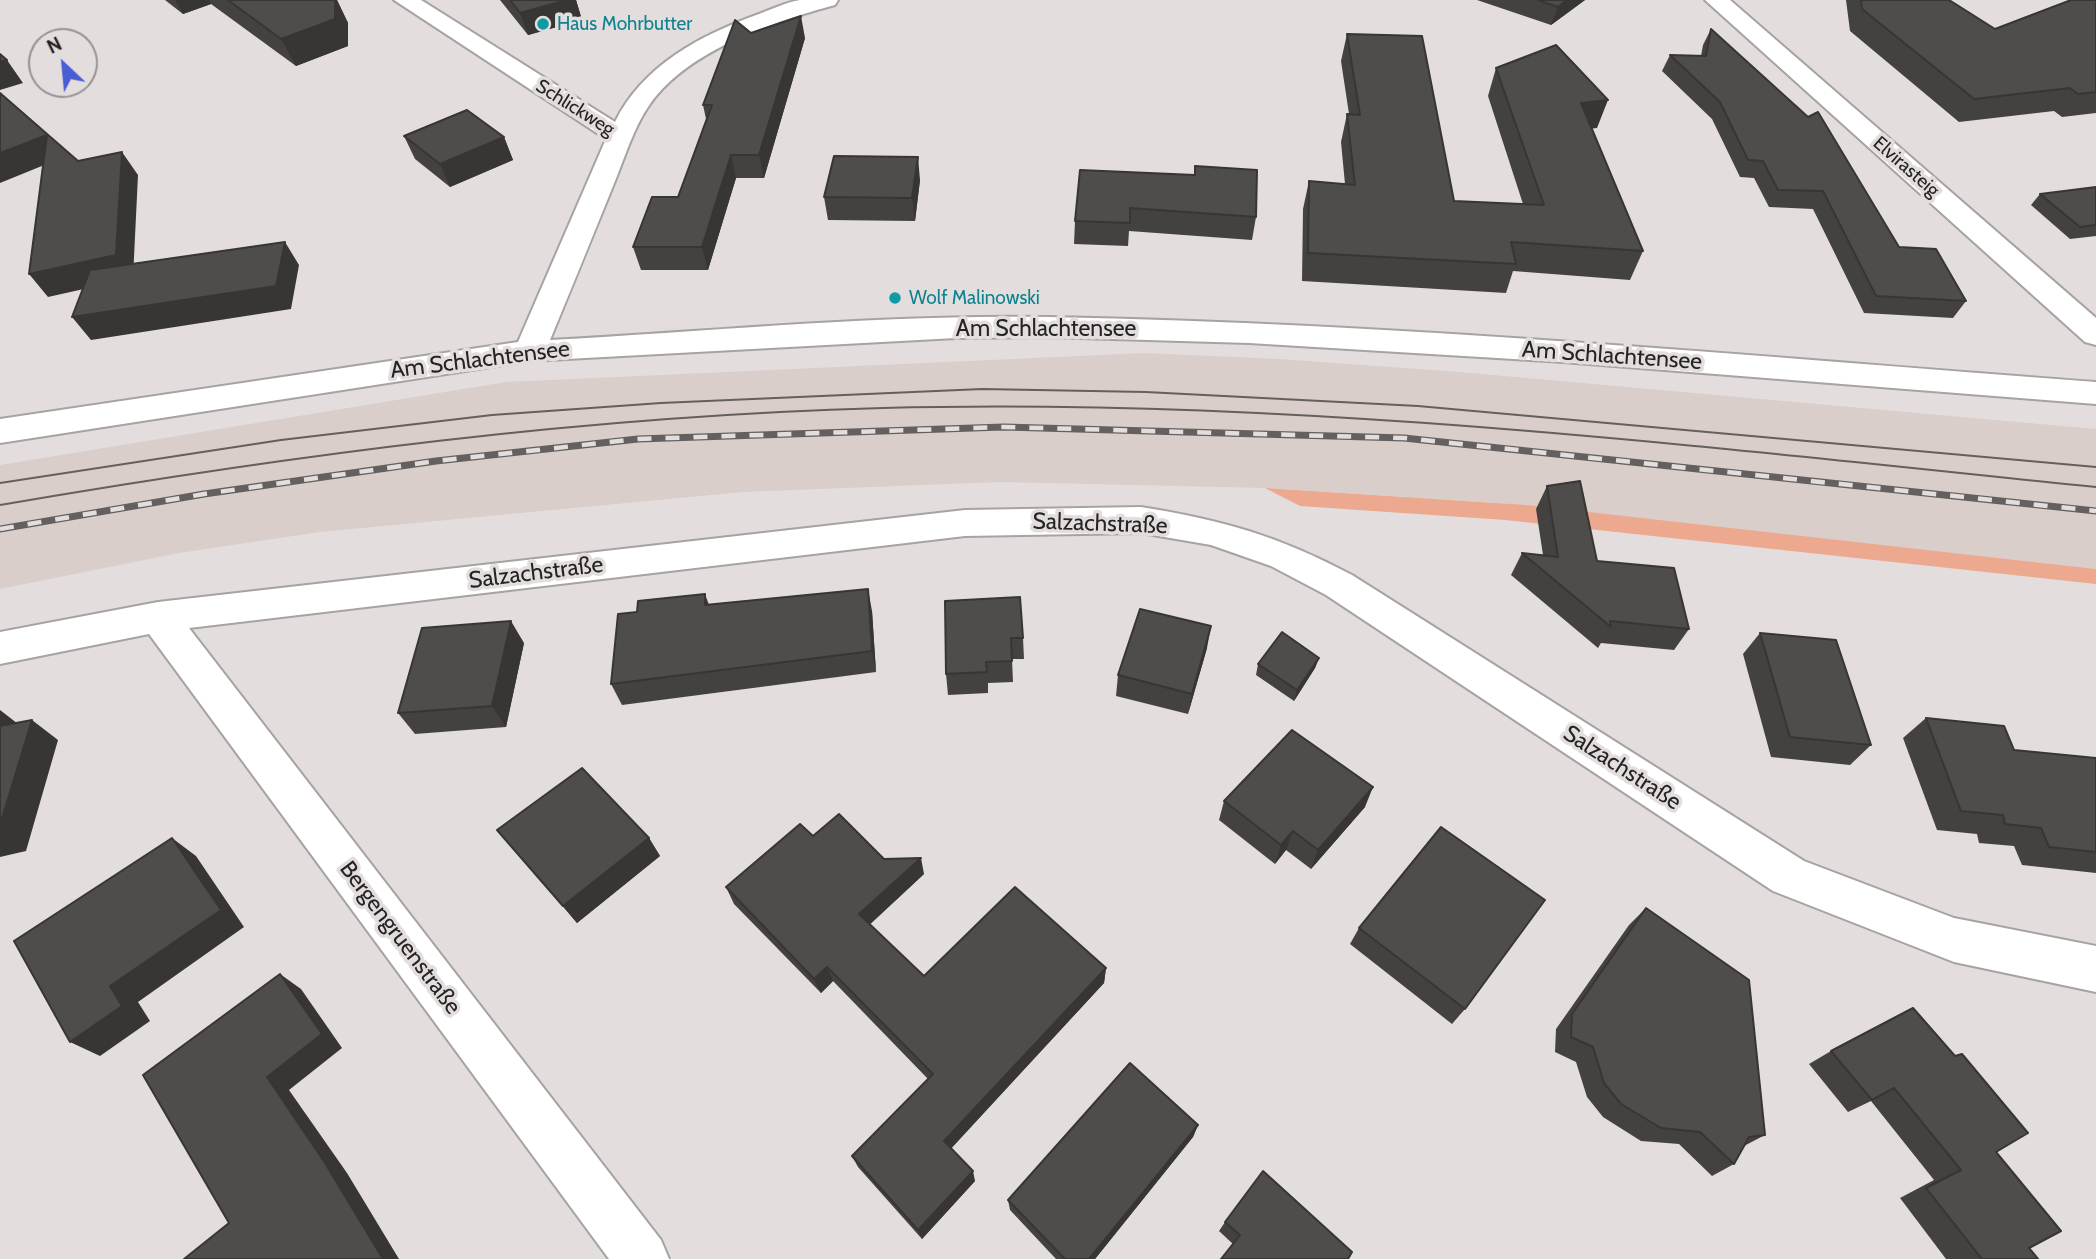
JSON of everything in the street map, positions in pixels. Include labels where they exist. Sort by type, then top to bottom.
[{"type":"street","name":"Schlickweg","points":[[405,0],[620,136],[530,351]]},
{"type":"street","points":[[620,136],[641,99],[676,66],[734,32],[795,8],[827,0]]},
{"type":"street","name":"Elvirasteig","points":[[1716,0],[2085,313],[2096,335]]},
{"type":"street","name":"Am Schlachtensee","points":[[0,431],[530,351],[956,328],[1189,331],[1563,352],[2096,393]]},
{"type":"street","name":"Salzachstraße","points":[[0,648],[158,617],[965,523],[1141,520],[1213,532],[1284,556],[1339,585],[1789,876],[1954,940],[2096,969]]},
{"type":"street","name":"Bergengruenstraße","points":[[158,617],[642,1259]]},
{"type":"shaded area","points":[[1144,353],[1280,359],[1460,372],[2096,429],[2096,569],[1497,503],[1265,488],[1000,482],[743,492],[320,532],[179,553],[0,589],[0,465],[506,382]]},
{"type":"shaded area","points":[[1265,488],[1526,505],[2096,569],[2096,584],[1505,520],[1300,506]]},
{"type":"building","points":[[228,0],[335,0],[335,19],[281,39]]},
{"type":"building","points":[[510,0],[567,0],[520,13]]},
{"type":"building","points":[[1538,0],[1567,0],[1558,7]]},
{"type":"building","points":[[1861,0],[1949,0],[1995,29],[2071,0],[2096,0],[2096,92],[2078,94],[2070,88],[1974,99],[1862,9]]},
{"type":"building","points":[[801,16],[759,155],[731,155],[702,247],[633,247],[652,197],[678,197],[712,105],[703,105],[735,20],[751,33]]},
{"type":"building","points":[[1711,29],[1808,117],[1818,112],[1899,247],[1936,249],[1966,301],[1876,296],[1823,191],[1778,190],[1763,161],[1748,160],[1720,102],[1670,55],[1706,56]]},
{"type":"building","points":[[1347,34],[1422,36],[1454,201],[1544,205],[1496,68],[1556,45],[1608,100],[1581,103],[1643,251],[1511,242],[1516,264],[1308,253],[1309,181],[1355,185],[1347,114],[1360,115]]},
{"type":"building","points":[[0,93],[78,161],[122,152],[116,255],[29,274],[47,135],[0,153]]},
{"type":"building","points":[[467,110],[504,137],[440,164],[404,136]]},
{"type":"building","points":[[834,156],[918,157],[912,198],[824,197]]},
{"type":"building","points":[[1195,166],[1257,170],[1256,217],[1130,208],[1130,223],[1075,221],[1080,170],[1195,175]]},
{"type":"building","points":[[2096,187],[2096,225],[2080,227],[2040,194]]},
{"type":"building","points":[[285,242],[276,286],[72,317],[90,270]]},
{"type":"building","points":[[1580,481],[1597,561],[1674,568],[1689,629],[1610,621],[1611,627],[1522,553],[1558,557],[1547,486]]},
{"type":"building","points":[[868,589],[872,651],[611,684],[618,614],[637,612],[638,601],[705,594],[705,605]]},
{"type":"building","points":[[1020,597],[1023,638],[1011,638],[1012,661],[986,662],[987,672],[946,674],[945,601]]},
{"type":"building","points":[[1140,609],[1211,626],[1192,694],[1118,675]]},
{"type":"building","points":[[511,621],[492,706],[398,713],[422,628]]},
{"type":"building","points":[[1282,632],[1319,658],[1297,690],[1258,664]]},
{"type":"building","points":[[1760,633],[1836,640],[1871,745],[1790,737]]},
{"type":"building","points":[[1926,718],[2004,726],[2014,750],[2096,758],[2096,852],[2049,847],[2041,828],[2005,824],[2003,815],[1961,811]]},
{"type":"building","points":[[32,720],[0,825],[0,726]]},
{"type":"building","points":[[1292,730],[1373,787],[1318,850],[1293,831],[1281,845],[1224,801]]},
{"type":"building","points":[[582,768],[649,838],[563,906],[497,830]]},
{"type":"building","points":[[839,814],[884,859],[921,858],[859,914],[924,976],[1015,887],[1106,968],[944,1141],[973,1171],[918,1230],[852,1156],[933,1074],[827,967],[814,979],[726,887],[800,824],[813,836]]},
{"type":"building","points":[[1441,827],[1545,900],[1465,1009],[1359,928]]},
{"type":"building","points":[[172,838],[221,910],[110,986],[122,1006],[70,1042],[14,941]]},
{"type":"building","points":[[1646,908],[1749,980],[1765,1135],[1749,1137],[1734,1164],[1700,1132],[1661,1128],[1621,1104],[1604,1083],[1593,1047],[1571,1037],[1572,1014]]},
{"type":"building","points":[[280,974],[322,1034],[267,1077],[325,1163],[383,1259],[184,1259],[229,1223],[143,1075]]},
{"type":"building","points":[[1913,1008],[1955,1056],[1962,1054],[2028,1133],[1996,1152],[2061,1231],[2029,1248],[2038,1259],[1982,1259],[1926,1188],[1961,1170],[1894,1088],[1872,1100],[1831,1051]]},
{"type":"building","points":[[1130,1063],[1198,1125],[1089,1259],[1065,1259],[1008,1200]]},
{"type":"building","points":[[1263,1171],[1352,1252],[1348,1259],[1221,1259],[1240,1235],[1225,1222]]},
{"type":"tram line","points":[[0,483],[281,440],[492,415],[661,403],[982,389],[1146,392],[1418,406],[2096,467]]},
{"type":"tram line","points":[[0,505],[219,470],[440,441],[661,420],[883,408],[1035,407],[1339,417],[1642,441],[2096,487]]},
{"type":"railway","points":[[0,529],[204,494],[436,461],[638,439],[1004,427],[1404,438],[2096,511]]},
{"type":"place","name":"Haus Mohrbutter","points":[[543,24]]},
{"type":"place","name":"Wolf Malinowski","points":[[895,298]]}]
